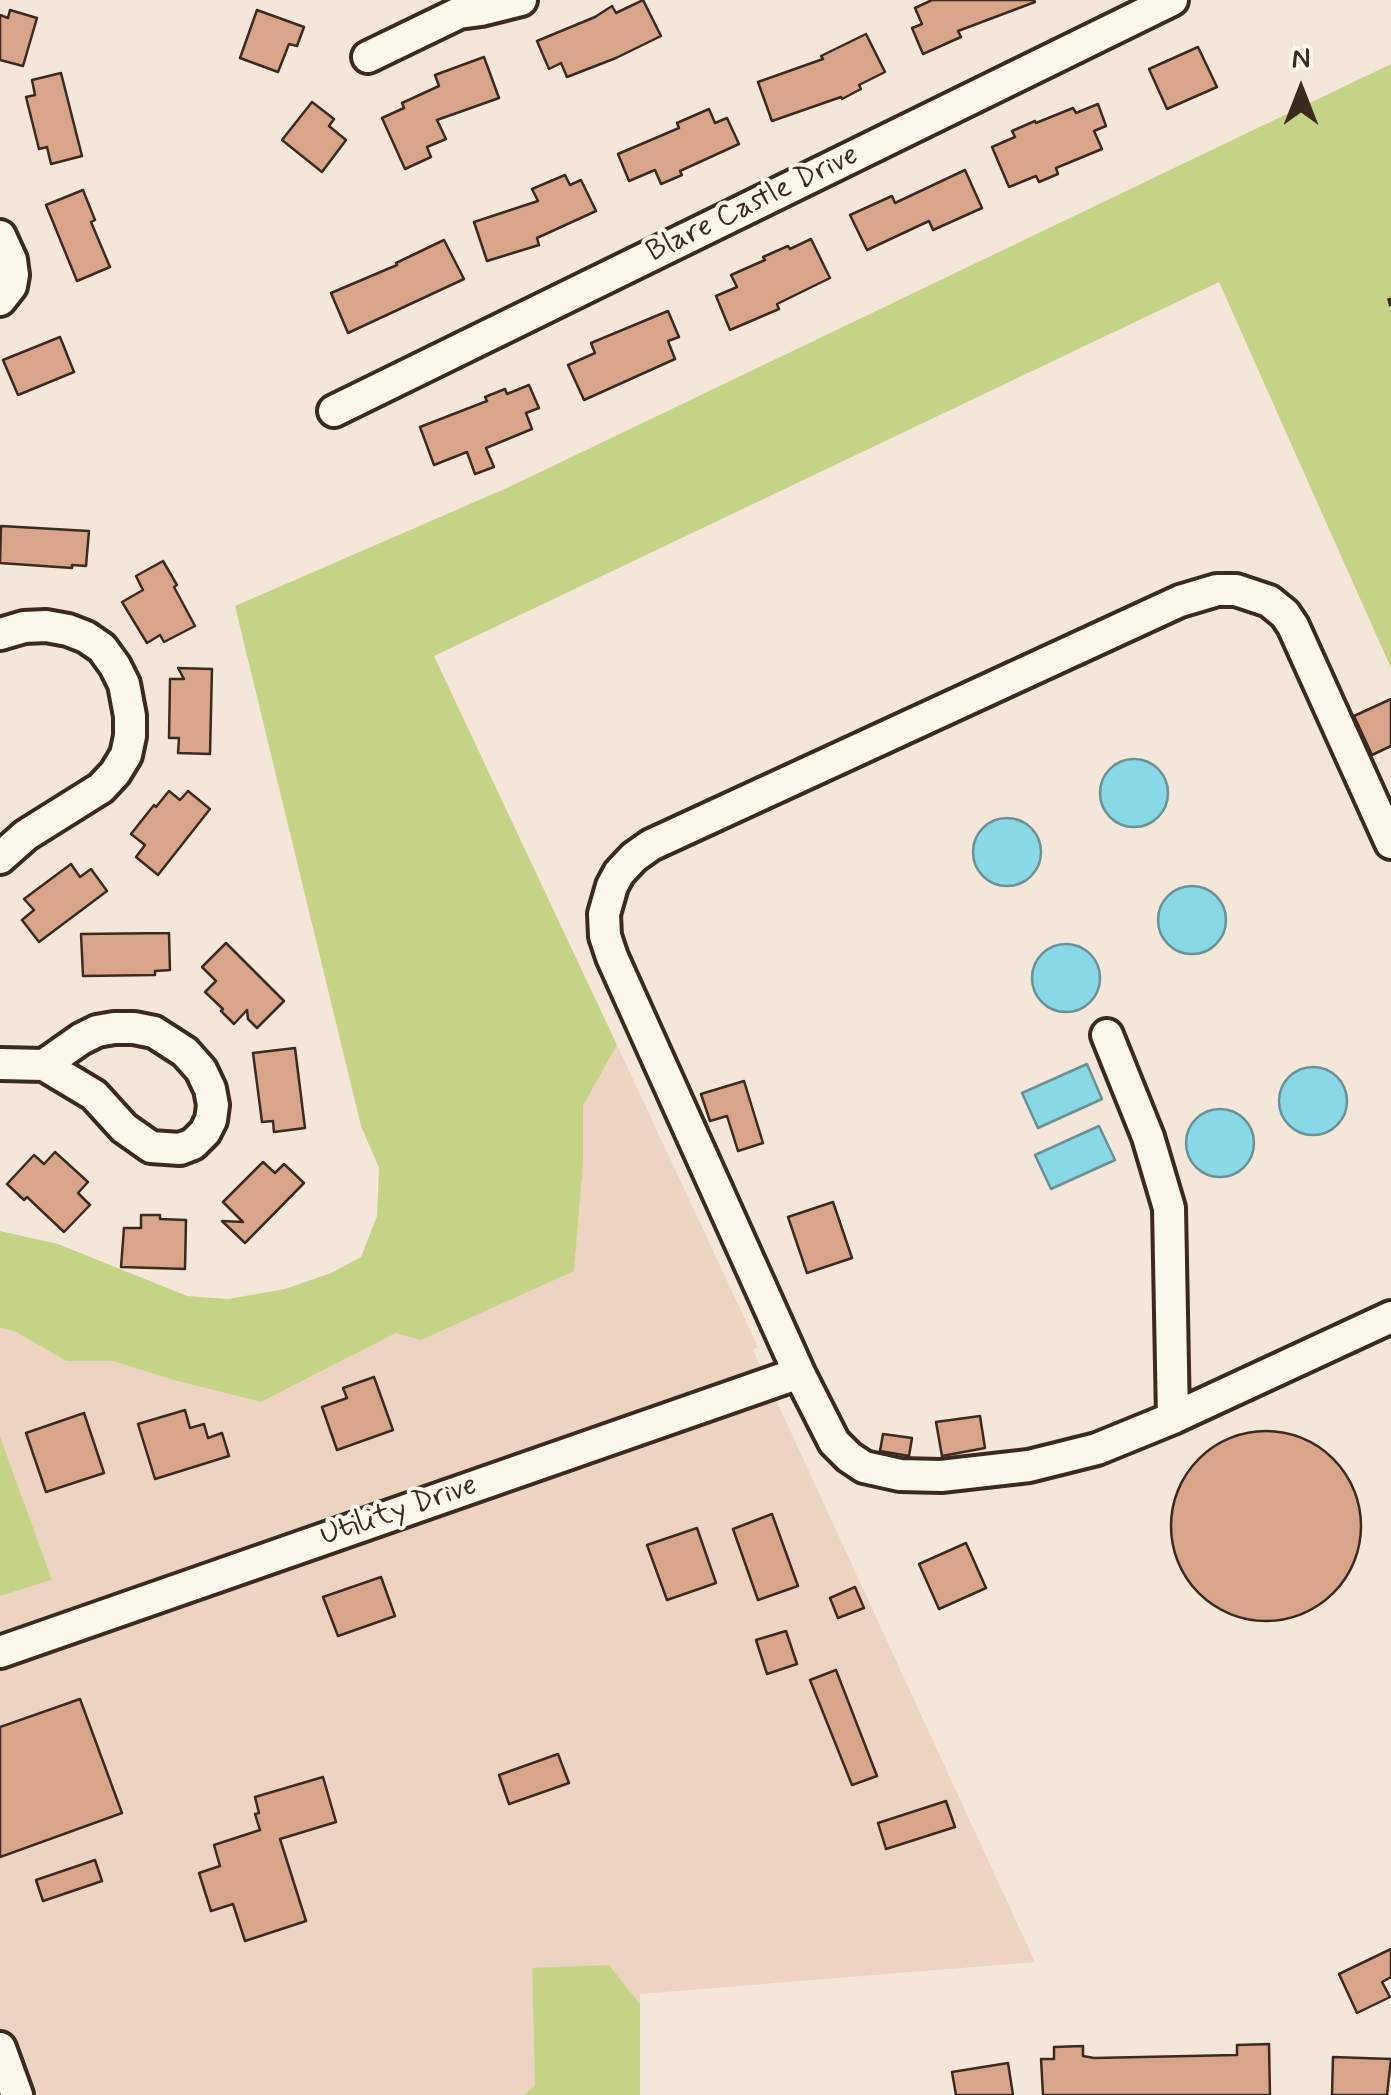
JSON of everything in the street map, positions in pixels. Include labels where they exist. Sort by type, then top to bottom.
[{"type":"street","points":[[368,56],[466,7],[481,10],[522,0]]},
{"type":"street","name":"Blare Castle Drive","points":[[334,411],[1114,13],[1172,0]]},
{"type":"street","points":[[0,236],[13,275],[11,286],[0,300]]},
{"type":"street","points":[[1391,843],[1293,626],[1270,601],[1236,590],[1218,590],[1180,601],[651,845],[619,873],[604,914],[605,936],[612,956],[799,1373],[834,1442],[864,1467],[900,1475],[941,1476],[1029,1466],[1097,1450],[1391,1317]]},
{"type":"street","points":[[0,634],[24,627],[57,628],[86,636],[102,648],[124,684],[130,736],[126,754],[100,788],[26,834],[0,858]]},
{"type":"street","points":[[0,1064],[44,1064],[94,1095],[124,1128],[151,1148],[180,1149],[194,1144],[211,1120],[210,1089],[201,1070],[185,1052],[154,1032],[114,1028],[98,1031],[44,1064]]},
{"type":"street","points":[[1107,1035],[1148,1137],[1169,1208],[1173,1418]]},
{"type":"street","name":"Utility Drive","points":[[0,1652],[799,1373]]},
{"type":"street","points":[[0,2048],[17,2095]]},
{"type":"path","points":[[1389,298],[1391,306]]},
{"type":"shaded area","points":[[617,1045],[758,1347],[753,1350],[1035,1962],[640,1994],[640,2004],[609,1965],[532,1969],[535,2086],[524,2095],[0,2095],[0,1596],[52,1580],[0,1436],[0,1328],[14,1331],[66,1361],[113,1361],[261,1402],[396,1333],[574,1271],[583,1165],[583,1106]]},
{"type":"green space","points":[[1391,64],[1391,668],[1219,282],[434,656],[617,1045],[583,1106],[583,1165],[574,1271],[421,1340],[396,1333],[261,1402],[113,1361],[66,1361],[14,1331],[0,1328],[0,1231],[58,1244],[187,1296],[228,1299],[285,1289],[331,1273],[361,1257],[377,1216],[379,1168],[361,1126],[235,606],[509,487]]},
{"type":"green space","points":[[0,1436],[52,1580],[0,1596]]},
{"type":"green space","points":[[609,1965],[640,2004],[640,2095],[524,2095],[535,2086],[532,1968]]},
{"type":"water","points":[[1134,759],[1147,761],[1158,769],[1166,780],[1166,806],[1158,817],[1147,825],[1134,827],[1121,825],[1110,817],[1102,806],[1100,793],[1102,780],[1110,769],[1121,761]]},
{"type":"water","points":[[1007,818],[1020,820],[1031,828],[1039,839],[1039,865],[1031,876],[1020,884],[1007,886],[994,884],[983,876],[975,865],[973,852],[975,839],[983,828],[994,820]]},
{"type":"water","points":[[1192,886],[1205,888],[1216,896],[1224,907],[1224,933],[1216,944],[1205,952],[1192,954],[1179,952],[1168,944],[1160,933],[1158,920],[1160,907],[1168,896],[1179,888]]},
{"type":"water","points":[[1066,944],[1079,946],[1090,954],[1098,965],[1098,991],[1090,1002],[1079,1010],[1066,1012],[1053,1010],[1042,1002],[1034,991],[1032,978],[1034,965],[1042,954],[1053,946]]},
{"type":"water","points":[[1087,1064],[1102,1099],[1038,1128],[1022,1093]]},
{"type":"water","points":[[1313,1067],[1326,1069],[1337,1077],[1345,1088],[1345,1114],[1337,1125],[1326,1133],[1313,1135],[1300,1133],[1289,1125],[1281,1114],[1279,1101],[1281,1088],[1289,1077],[1300,1069]]},
{"type":"water","points":[[1220,1109],[1233,1111],[1244,1119],[1252,1130],[1252,1156],[1244,1167],[1233,1175],[1220,1177],[1207,1175],[1196,1167],[1188,1156],[1186,1143],[1188,1130],[1196,1119],[1207,1111]]},
{"type":"water","points":[[1099,1126],[1115,1160],[1051,1189],[1035,1155]]},
{"type":"building","points":[[643,0],[661,36],[567,77],[561,63],[549,69],[537,41],[612,6],[616,13]]},
{"type":"building","points":[[932,0],[1035,2],[958,31],[961,37],[923,54],[912,28],[922,24],[915,8]]},
{"type":"building","points":[[10,10],[37,18],[23,66],[0,60],[0,15],[8,18]]},
{"type":"building","points":[[257,10],[304,27],[297,46],[289,44],[278,72],[240,58]]},
{"type":"building","points":[[866,34],[885,72],[842,99],[772,121],[758,82],[823,59],[821,56]]},
{"type":"building","points":[[1198,47],[1217,87],[1167,109],[1149,69]]},
{"type":"building","points":[[484,57],[499,98],[437,120],[446,139],[427,147],[431,157],[405,169],[382,118],[404,108],[402,103],[439,86],[435,75]]},
{"type":"building","points":[[61,73],[82,156],[51,164],[47,147],[39,149],[26,97],[35,95],[32,80]]},
{"type":"building","points":[[312,102],[334,119],[329,126],[346,140],[322,172],[282,140]]},
{"type":"building","points":[[1098,104],[1106,126],[1094,131],[1102,149],[1056,168],[1058,174],[1039,182],[1036,176],[1009,187],[992,147],[1015,137],[1012,131],[1035,121]]},
{"type":"building","points":[[709,109],[715,123],[727,118],[739,144],[661,184],[655,170],[629,181],[618,154],[679,128],[677,123]]},
{"type":"building","points":[[965,170],[982,208],[933,230],[929,221],[867,250],[850,215],[892,196],[895,203]]},
{"type":"building","points":[[565,175],[570,185],[581,180],[596,211],[537,238],[539,245],[487,261],[474,222],[538,201],[532,189]]},
{"type":"building","points":[[83,190],[95,220],[91,222],[110,267],[77,281],[46,205]]},
{"type":"building","points":[[811,239],[830,278],[777,304],[779,309],[730,330],[716,296],[737,287],[731,275],[765,260],[763,257]]},
{"type":"building","points":[[444,240],[464,279],[348,333],[331,293]]},
{"type":"building","points":[[668,311],[679,337],[668,341],[675,359],[584,400],[568,365],[595,353],[591,343]]},
{"type":"building","points":[[60,337],[74,372],[18,395],[3,360]]},
{"type":"building","points":[[529,385],[539,408],[526,413],[532,429],[486,448],[494,467],[475,474],[467,452],[434,465],[420,427],[487,401],[485,397],[505,389],[507,394]]},
{"type":"building","points":[[1,526],[89,531],[86,566],[0,563]]},
{"type":"building","points":[[163,561],[195,626],[164,642],[160,635],[147,643],[122,602],[143,590],[136,576]]},
{"type":"building","points":[[178,668],[212,669],[210,754],[178,753],[179,738],[169,738],[170,679],[184,679]]},
{"type":"building","points":[[1391,699],[1391,746],[1372,755],[1354,716]]},
{"type":"building","points":[[169,791],[180,800],[188,791],[210,809],[158,875],[136,857],[145,845],[131,834]]},
{"type":"building","points":[[71,864],[80,877],[91,869],[107,891],[39,942],[22,920],[34,910],[24,899]]},
{"type":"building","points":[[169,933],[170,970],[155,971],[155,975],[83,976],[81,934]]},
{"type":"building","points":[[226,943],[284,1001],[257,1028],[248,1019],[247,1010],[234,1024],[205,992],[216,981],[202,967]]},
{"type":"building","points":[[295,1048],[305,1128],[274,1132],[273,1121],[262,1122],[253,1053]]},
{"type":"building","points":[[744,1081],[763,1143],[738,1151],[727,1116],[710,1121],[701,1094]]},
{"type":"building","points":[[55,1152],[88,1182],[78,1193],[90,1205],[64,1232],[7,1184],[34,1155],[44,1164]]},
{"type":"building","points":[[263,1162],[275,1173],[284,1164],[304,1183],[245,1243],[222,1221],[243,1222],[223,1202]]},
{"type":"building","points":[[833,1202],[852,1258],[807,1273],[788,1217]]},
{"type":"building","points":[[141,1215],[186,1220],[185,1269],[121,1267],[124,1228],[141,1228]]},
{"type":"building","points":[[374,1377],[393,1430],[337,1450],[322,1407],[347,1398],[343,1388]]},
{"type":"building","points":[[185,1410],[190,1428],[204,1424],[208,1438],[222,1433],[229,1456],[155,1479],[138,1424]]},
{"type":"building","points":[[84,1413],[104,1473],[46,1492],[26,1433]]},
{"type":"building","points":[[980,1416],[985,1448],[942,1456],[936,1422]]},
{"type":"building","points":[[1266,1431],[1302,1438],[1333,1459],[1354,1490],[1361,1526],[1354,1562],[1333,1593],[1302,1614],[1266,1621],[1230,1614],[1199,1593],[1178,1562],[1171,1526],[1178,1490],[1199,1459],[1230,1438]]},
{"type":"building","points":[[883,1434],[912,1438],[909,1456],[880,1451]]},
{"type":"building","points":[[772,1514],[798,1586],[758,1600],[733,1529]]},
{"type":"building","points":[[697,1528],[716,1583],[667,1600],[647,1545]]},
{"type":"building","points":[[966,1543],[986,1588],[939,1609],[919,1564]]},
{"type":"building","points":[[381,1577],[395,1616],[338,1636],[323,1597]]},
{"type":"building","points":[[855,1587],[864,1608],[838,1618],[830,1598]]},
{"type":"building","points":[[786,1631],[797,1664],[767,1674],[756,1640]]},
{"type":"building","points":[[836,1670],[877,1776],[852,1785],[810,1680]]},
{"type":"building","points":[[80,1699],[122,1813],[0,1857],[0,1727]]},
{"type":"building","points":[[558,1754],[569,1783],[509,1804],[499,1775]]},
{"type":"building","points":[[323,1777],[336,1822],[280,1839],[306,1921],[245,1941],[233,1904],[211,1911],[199,1873],[220,1866],[214,1845],[260,1830],[255,1797]]},
{"type":"building","points":[[946,1801],[955,1827],[886,1849],[878,1823]]},
{"type":"building","points":[[95,1860],[102,1881],[43,1901],[36,1880]]},
{"type":"building","points":[[1391,1949],[1391,1977],[1382,1982],[1390,1997],[1357,2013],[1339,1974]]},
{"type":"building","points":[[1269,2044],[1270,2095],[1043,2095],[1041,2059],[1054,2059],[1054,2047],[1083,2046],[1083,2056],[1094,2058],[1237,2055],[1237,2045]]},
{"type":"building","points":[[1333,2057],[1391,2059],[1387,2095],[1332,2095]]},
{"type":"building","points":[[1008,2063],[1013,2095],[956,2095],[952,2072]]}]
